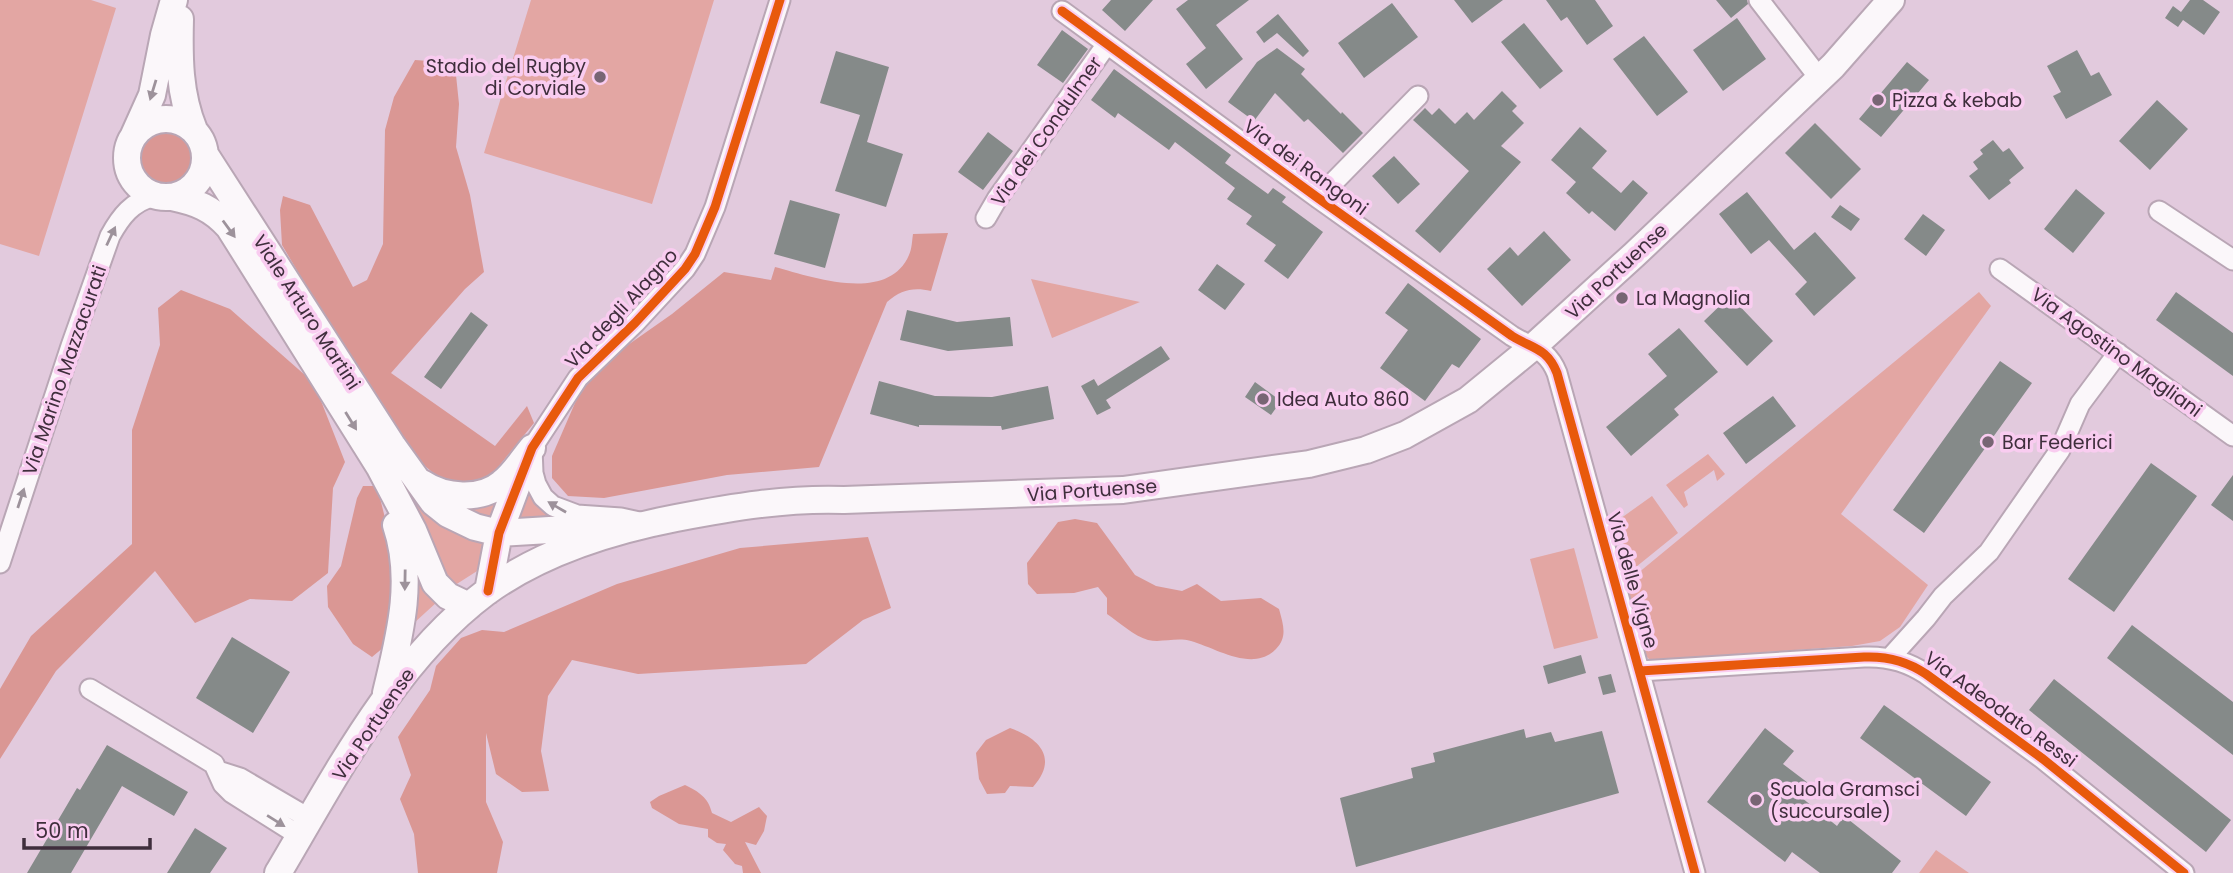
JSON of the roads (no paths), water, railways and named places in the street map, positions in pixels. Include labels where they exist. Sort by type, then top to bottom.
[{"type":"street","points":[[133,137],[139,129],[157,120],[177,120],[200,138],[206,156],[200,178],[183,194],[163,197],[136,183],[128,169],[127,152],[133,137],[152,95],[163,35],[174,0]]},
{"type":"street","points":[[181,0],[181,81],[194,131]]},
{"type":"street","name":"Via degli Alagno","points":[[478,599],[494,570],[499,533],[532,449],[578,378],[635,323],[685,269],[695,254],[715,207],[780,0]]},
{"type":"street","points":[[1759,0],[1820,79]]},
{"type":"street","name":"Via Portuense","points":[[278,873],[385,701],[427,649],[478,599],[565,550],[646,523],[770,501],[1095,492],[1309,464],[1366,450],[1414,431],[1475,395],[1534,346],[1820,79],[1863,35],[1891,0]]},
{"type":"street","name":"Via dei Rangoni","points":[[1062,11],[1512,336],[1534,346]]},
{"type":"street","name":"Via dei Condulmer","points":[[986,218],[996,199],[1107,44]]},
{"type":"street","points":[[1318,198],[1418,96]]},
{"type":"street","name":"Viale Arturo Martini","points":[[206,156],[408,469],[429,498],[448,514],[482,529],[499,533],[646,523]]},
{"type":"street","name":"Viale Arturo Martini","points":[[163,197],[205,206],[218,214],[229,227],[379,466],[413,530],[437,587],[453,600],[478,599]]},
{"type":"street","name":"Via Marino Mazzacurati","points":[[0,563],[110,236],[132,205],[163,197]]},
{"type":"street","points":[[2159,211],[2233,260]]},
{"type":"street","name":"Via Agostino Magliani","points":[[2000,269],[2233,436]]},
{"type":"street","name":"Via delle Vigne","points":[[1534,346],[1550,358],[1557,373],[1695,873]]},
{"type":"street","points":[[1890,657],[1943,596],[1989,552],[2060,450],[2080,404],[2118,353]]},
{"type":"street","points":[[532,449],[536,484],[543,497],[553,506],[577,515],[646,523]]},
{"type":"street","name":"Viale Arturo Martini","points":[[408,469],[435,490],[454,495],[475,495],[501,485],[532,449]]},
{"type":"street","name":"Viale Arturo Martini","points":[[379,466],[401,538],[405,570],[400,632],[385,701]]},
{"type":"street","name":"Via Adeodato Ressi","points":[[1640,671],[1849,657],[1890,657],[1916,668],[2010,734],[2184,873]]},
{"type":"street","points":[[90,689],[214,764],[223,783],[232,793],[305,828]]},
{"type":"place","name":"Stadio del Rugby di Corviale","points":[[600,77]]},
{"type":"place","name":"Pizza & kebab","points":[[1878,100]]},
{"type":"place","name":"La Magnolia","points":[[1622,298]]},
{"type":"place","name":"Idea Auto 860","points":[[1263,399]]},
{"type":"place","name":"Bar Federici","points":[[1988,442]]},
{"type":"place","name":"Scuola Gramsci (succursale)","points":[[1756,800]]}]
